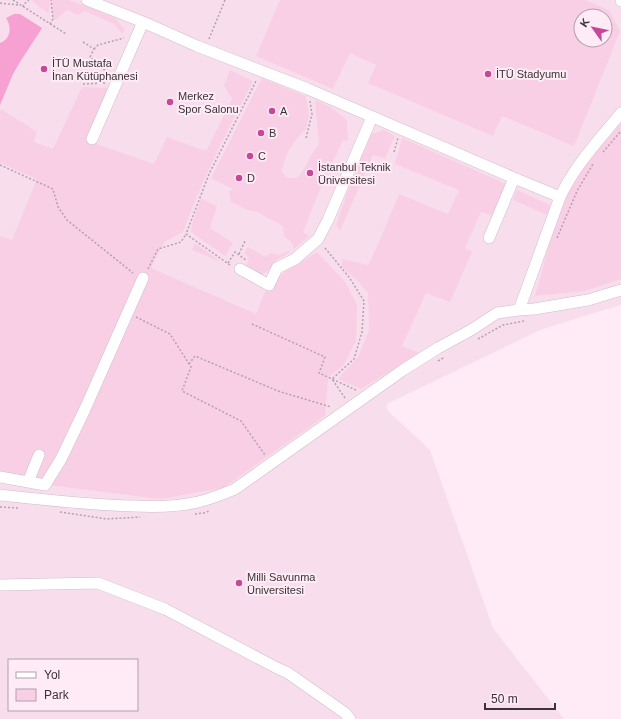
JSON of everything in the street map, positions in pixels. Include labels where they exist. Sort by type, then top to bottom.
[{"type":"street","points":[[93,1],[197,46],[308,89],[560,197]]},
{"type":"street","points":[[92,139],[143,22]]},
{"type":"street","points":[[519,310],[567,181],[621,113]]},
{"type":"street","points":[[240,269],[269,285],[277,268],[295,259],[318,239],[328,220],[372,117]]},
{"type":"street","points":[[489,238],[514,178]]},
{"type":"street","points":[[0,477],[45,484],[61,459],[128,314],[139,277]]},
{"type":"street","points":[[0,494],[99,505],[174,506],[212,498],[235,488],[403,370],[497,313],[534,309],[588,300],[621,290]]},
{"type":"street","points":[[28,482],[39,455]]},
{"type":"street","points":[[0,585],[98,583],[165,609],[288,673],[344,713],[350,719]]},
{"type":"path","points":[[13,0],[20,5]]},
{"type":"path","points":[[23,6],[29,0]]},
{"type":"path","points":[[50,24],[53,19],[51,0]]},
{"type":"path","points":[[0,3],[23,6],[66,34]]},
{"type":"path","points":[[117,82],[90,57],[98,45],[137,35]]},
{"type":"path","points":[[82,42],[94,49]]},
{"type":"path","points":[[0,165],[53,189],[58,207],[67,220],[139,277],[158,249],[181,242],[186,234],[209,174],[258,77]]},
{"type":"path","points":[[83,84],[117,82]]},
{"type":"path","points":[[306,138],[312,114],[308,89]]},
{"type":"path","points":[[394,152],[400,128]]},
{"type":"path","points":[[599,157],[621,130]]},
{"type":"path","points":[[555,243],[577,190],[595,162]]},
{"type":"path","points":[[186,234],[228,263],[239,270],[246,260],[235,252],[228,263]]},
{"type":"path","points":[[318,239],[349,277],[364,301],[362,332],[354,358],[332,379]]},
{"type":"path","points":[[238,254],[245,241]]},
{"type":"path","points":[[128,314],[170,334],[191,367],[182,391],[241,420],[271,463]]},
{"type":"path","points":[[477,339],[503,325],[525,320]]},
{"type":"path","points":[[252,324],[325,357],[319,373],[366,396]]},
{"type":"path","points":[[189,364],[195,356],[278,391],[332,408],[338,415]]},
{"type":"path","points":[[433,364],[445,356]]},
{"type":"path","points":[[332,379],[350,407]]},
{"type":"path","points":[[0,506],[23,509]]},
{"type":"path","points":[[189,514],[204,513],[211,510]]},
{"type":"path","points":[[54,512],[107,518],[144,517]]},
{"type":"shaded area","name":"İstanbul Teknik Üniversitesi","points":[[0,0],[621,0],[621,305],[540,330],[387,404],[387,410],[430,450],[493,628],[564,719],[0,719]]},
{"type":"shaded area","points":[[14,14],[20,14],[42,28],[13,74],[0,105],[0,43],[6,39],[10,29],[6,18]]},
{"type":"green space","points":[[49,0],[50,6],[48,13],[32,1]]},
{"type":"green space","points":[[51,0],[69,0],[91,8],[115,18],[125,30],[122,34],[114,24],[85,11],[78,15],[67,10],[56,20],[53,19]]},
{"type":"green space","name":"İTÜ Stadyumu","points":[[280,0],[585,0],[604,8],[573,8],[573,48],[613,48],[613,18],[620,31],[574,146],[502,116],[493,136],[368,83],[376,65],[350,53],[333,89],[256,56]]},
{"type":"green space","points":[[230,70],[253,81],[207,174],[183,232],[164,242],[151,268],[256,314],[265,292],[284,272],[317,252],[346,283],[357,305],[356,341],[343,366],[328,379],[325,416],[223,488],[160,499],[0,479],[0,236],[12,240],[37,179],[0,163],[1,109],[37,132],[34,142],[53,149],[82,87],[111,88],[88,141],[154,164],[167,137],[206,151],[232,99],[224,86]]},
{"type":"green space","points":[[262,78],[306,96],[309,115],[306,129],[288,151],[281,171],[288,178],[297,178],[319,144],[315,100],[329,106],[347,120],[348,141],[343,140],[318,194],[303,232],[309,236],[294,249],[292,243],[284,236],[283,226],[257,212],[247,210],[231,202],[229,192],[233,189],[211,178]]},
{"type":"green space","points":[[621,123],[621,279],[585,291],[535,296],[563,195]]},
{"type":"green space","points":[[384,130],[395,136],[385,158],[373,155],[340,231],[336,225],[362,151],[372,134]]},
{"type":"green space","points":[[402,138],[506,184],[494,216],[481,212],[465,248],[472,252],[450,302],[426,293],[402,346],[419,353],[361,389],[338,379],[358,357],[369,330],[368,293],[356,279],[342,267],[342,259],[368,265],[399,194],[448,214],[459,190],[395,164]]},
{"type":"green space","points":[[517,190],[550,205],[547,215],[513,200]]},
{"type":"green space","points":[[201,198],[217,206],[210,228],[233,243],[225,256],[191,232],[192,224]]},
{"type":"green space","points":[[195,243],[221,262],[192,250]]},
{"type":"green space","points":[[248,247],[266,257],[270,253],[279,255],[288,251],[290,252],[276,260],[277,264],[260,276],[245,270],[249,258],[244,253]]},
{"type":"place","name":"İTÜ Mustafa İnan Kütüphanesi","points":[[44,69]]},
{"type":"place","name":"İTÜ Stadyumu","points":[[488,74]]},
{"type":"place","name":"Merkez Spor Salonu","points":[[170,102]]},
{"type":"place","name":"A","points":[[272,111]]},
{"type":"place","name":"B","points":[[261,133]]},
{"type":"place","name":"C","points":[[250,156]]},
{"type":"place","name":"İstanbul Teknik Üniversitesi","points":[[310,173]]},
{"type":"place","name":"D","points":[[239,178]]},
{"type":"place","name":"Milli Savunma Üniversitesi","points":[[239,583]]}]
